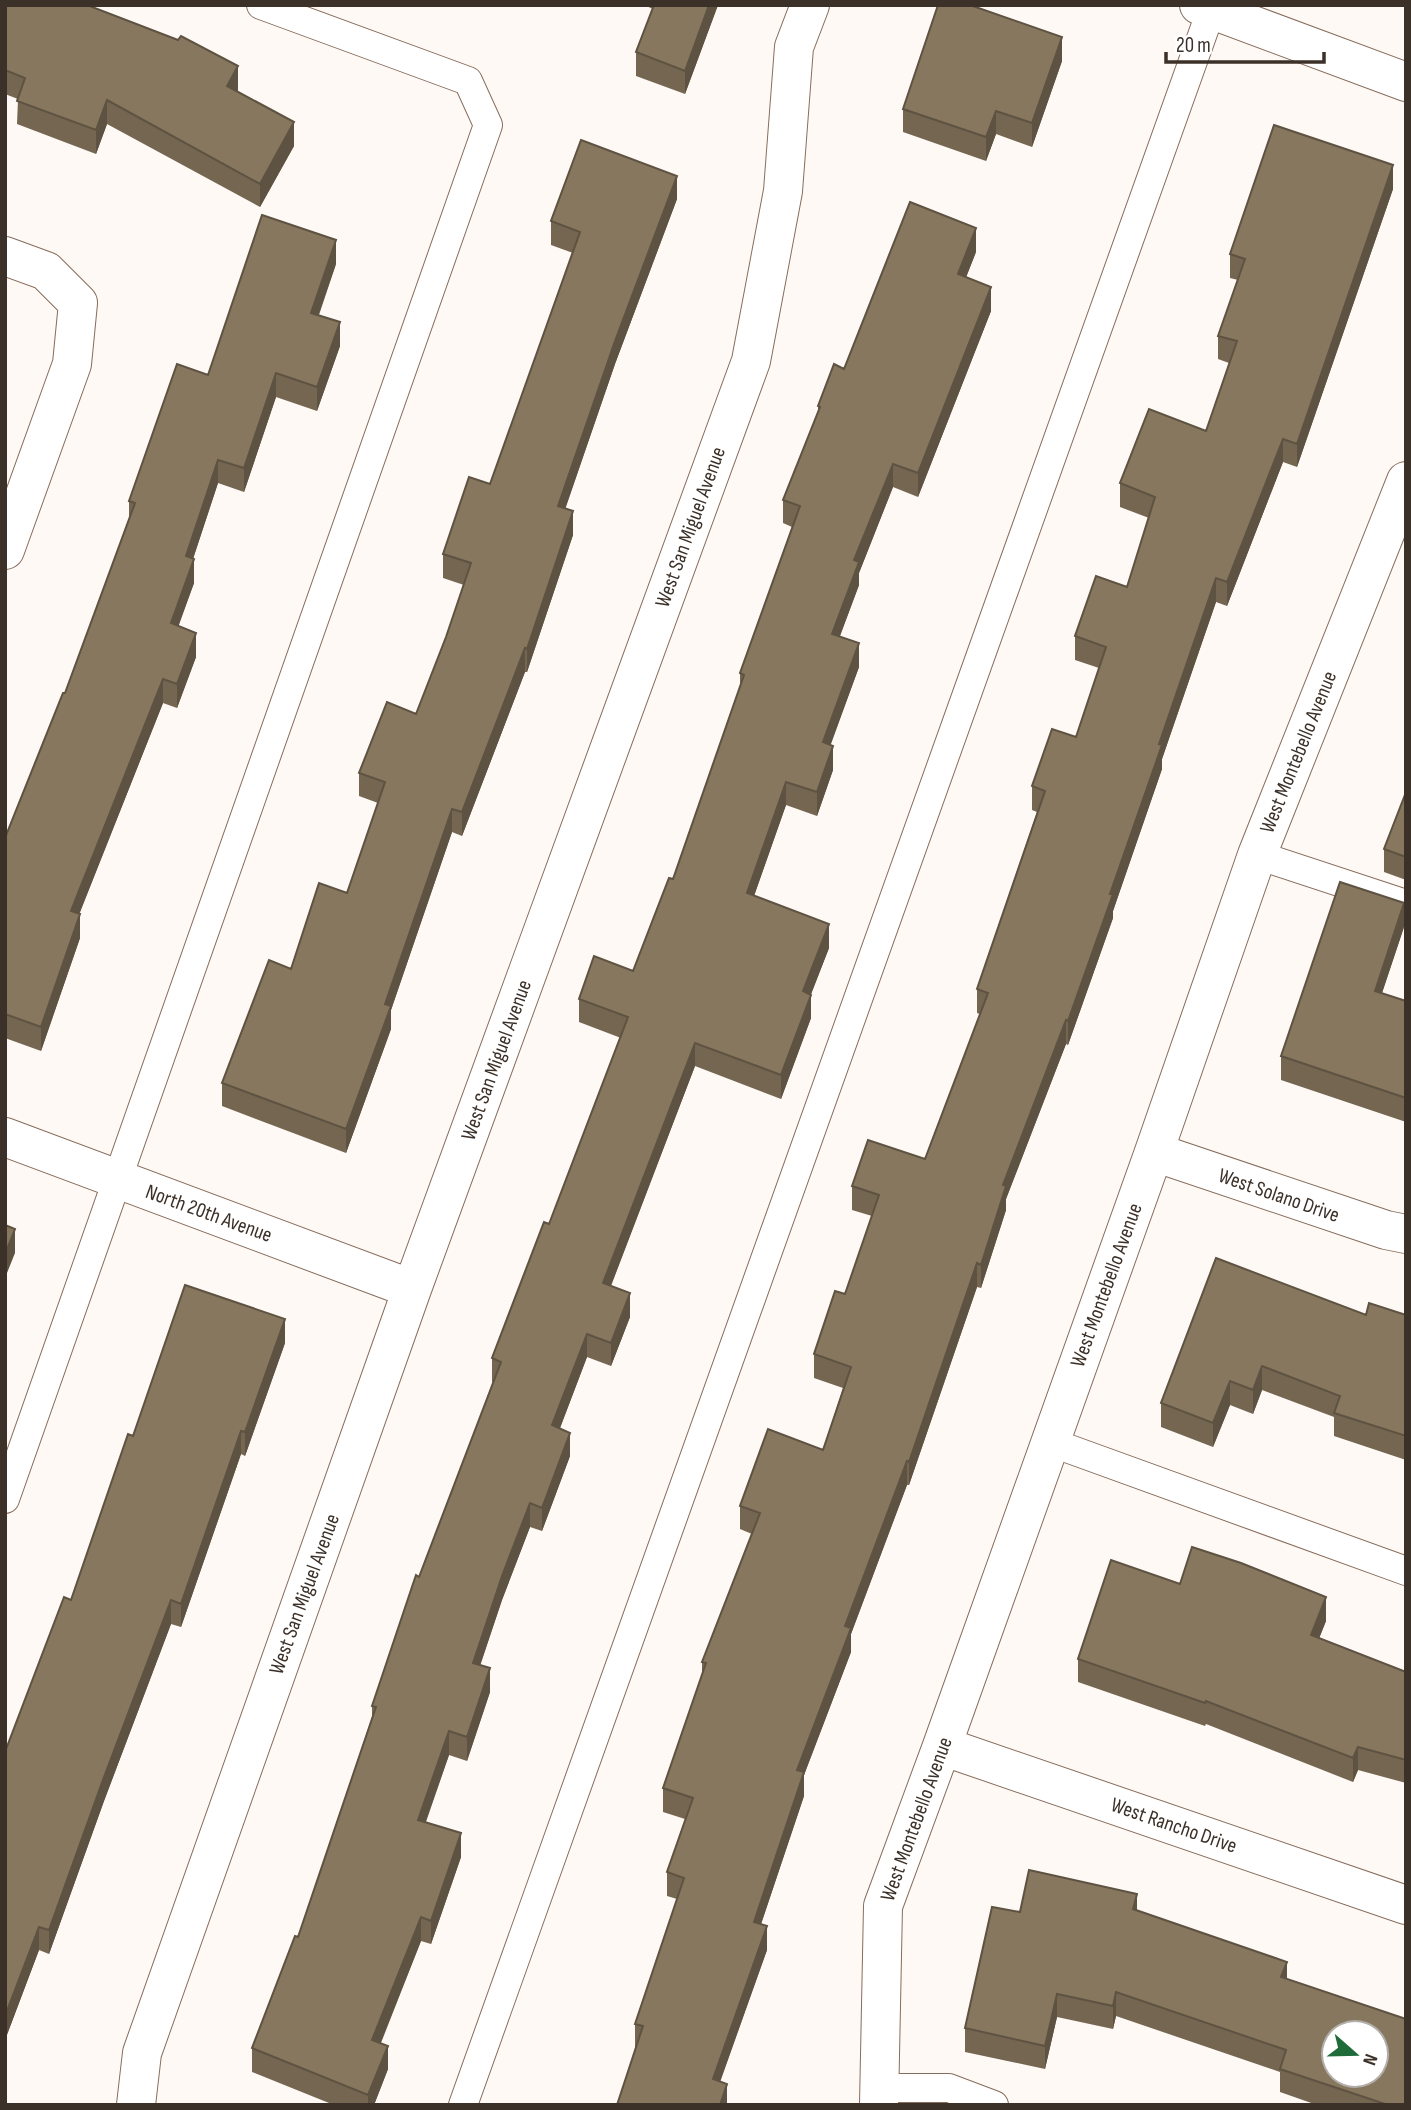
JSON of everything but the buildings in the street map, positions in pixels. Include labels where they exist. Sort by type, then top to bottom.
[{"type":"street","name":"West San Miguel Avenue","points":[[136,2105],[142,2053],[412,1289],[751,361],[783,191],[794,47],[810,5]]},
{"type":"street","points":[[1208,7],[1406,82]]},
{"type":"street","points":[[5,256],[46,271],[78,303],[72,363],[5,550]]},
{"type":"street","name":"West Montebello Avenue","points":[[879,2096],[883,1906],[1154,1152],[1257,855],[1406,481]]},
{"type":"street","name":"North 20th Avenue","points":[[5,1137],[412,1289]]},
{"type":"street","name":"West Solano Drive","points":[[1154,1152],[1386,1230],[1406,1234]]},
{"type":"street","name":"West Rancho Drive","points":[[942,1745],[1406,1905]]},
{"type":"lane","points":[[5,1499],[488,125],[468,81],[261,5]]},
{"type":"lane","points":[[463,2105],[1208,7]]},
{"type":"lane","points":[[1257,855],[1406,904]]},
{"type":"lane","points":[[1050,1442],[1406,1571]]},
{"type":"lane","points":[[879,2096],[949,2088],[994,2105]]}]
